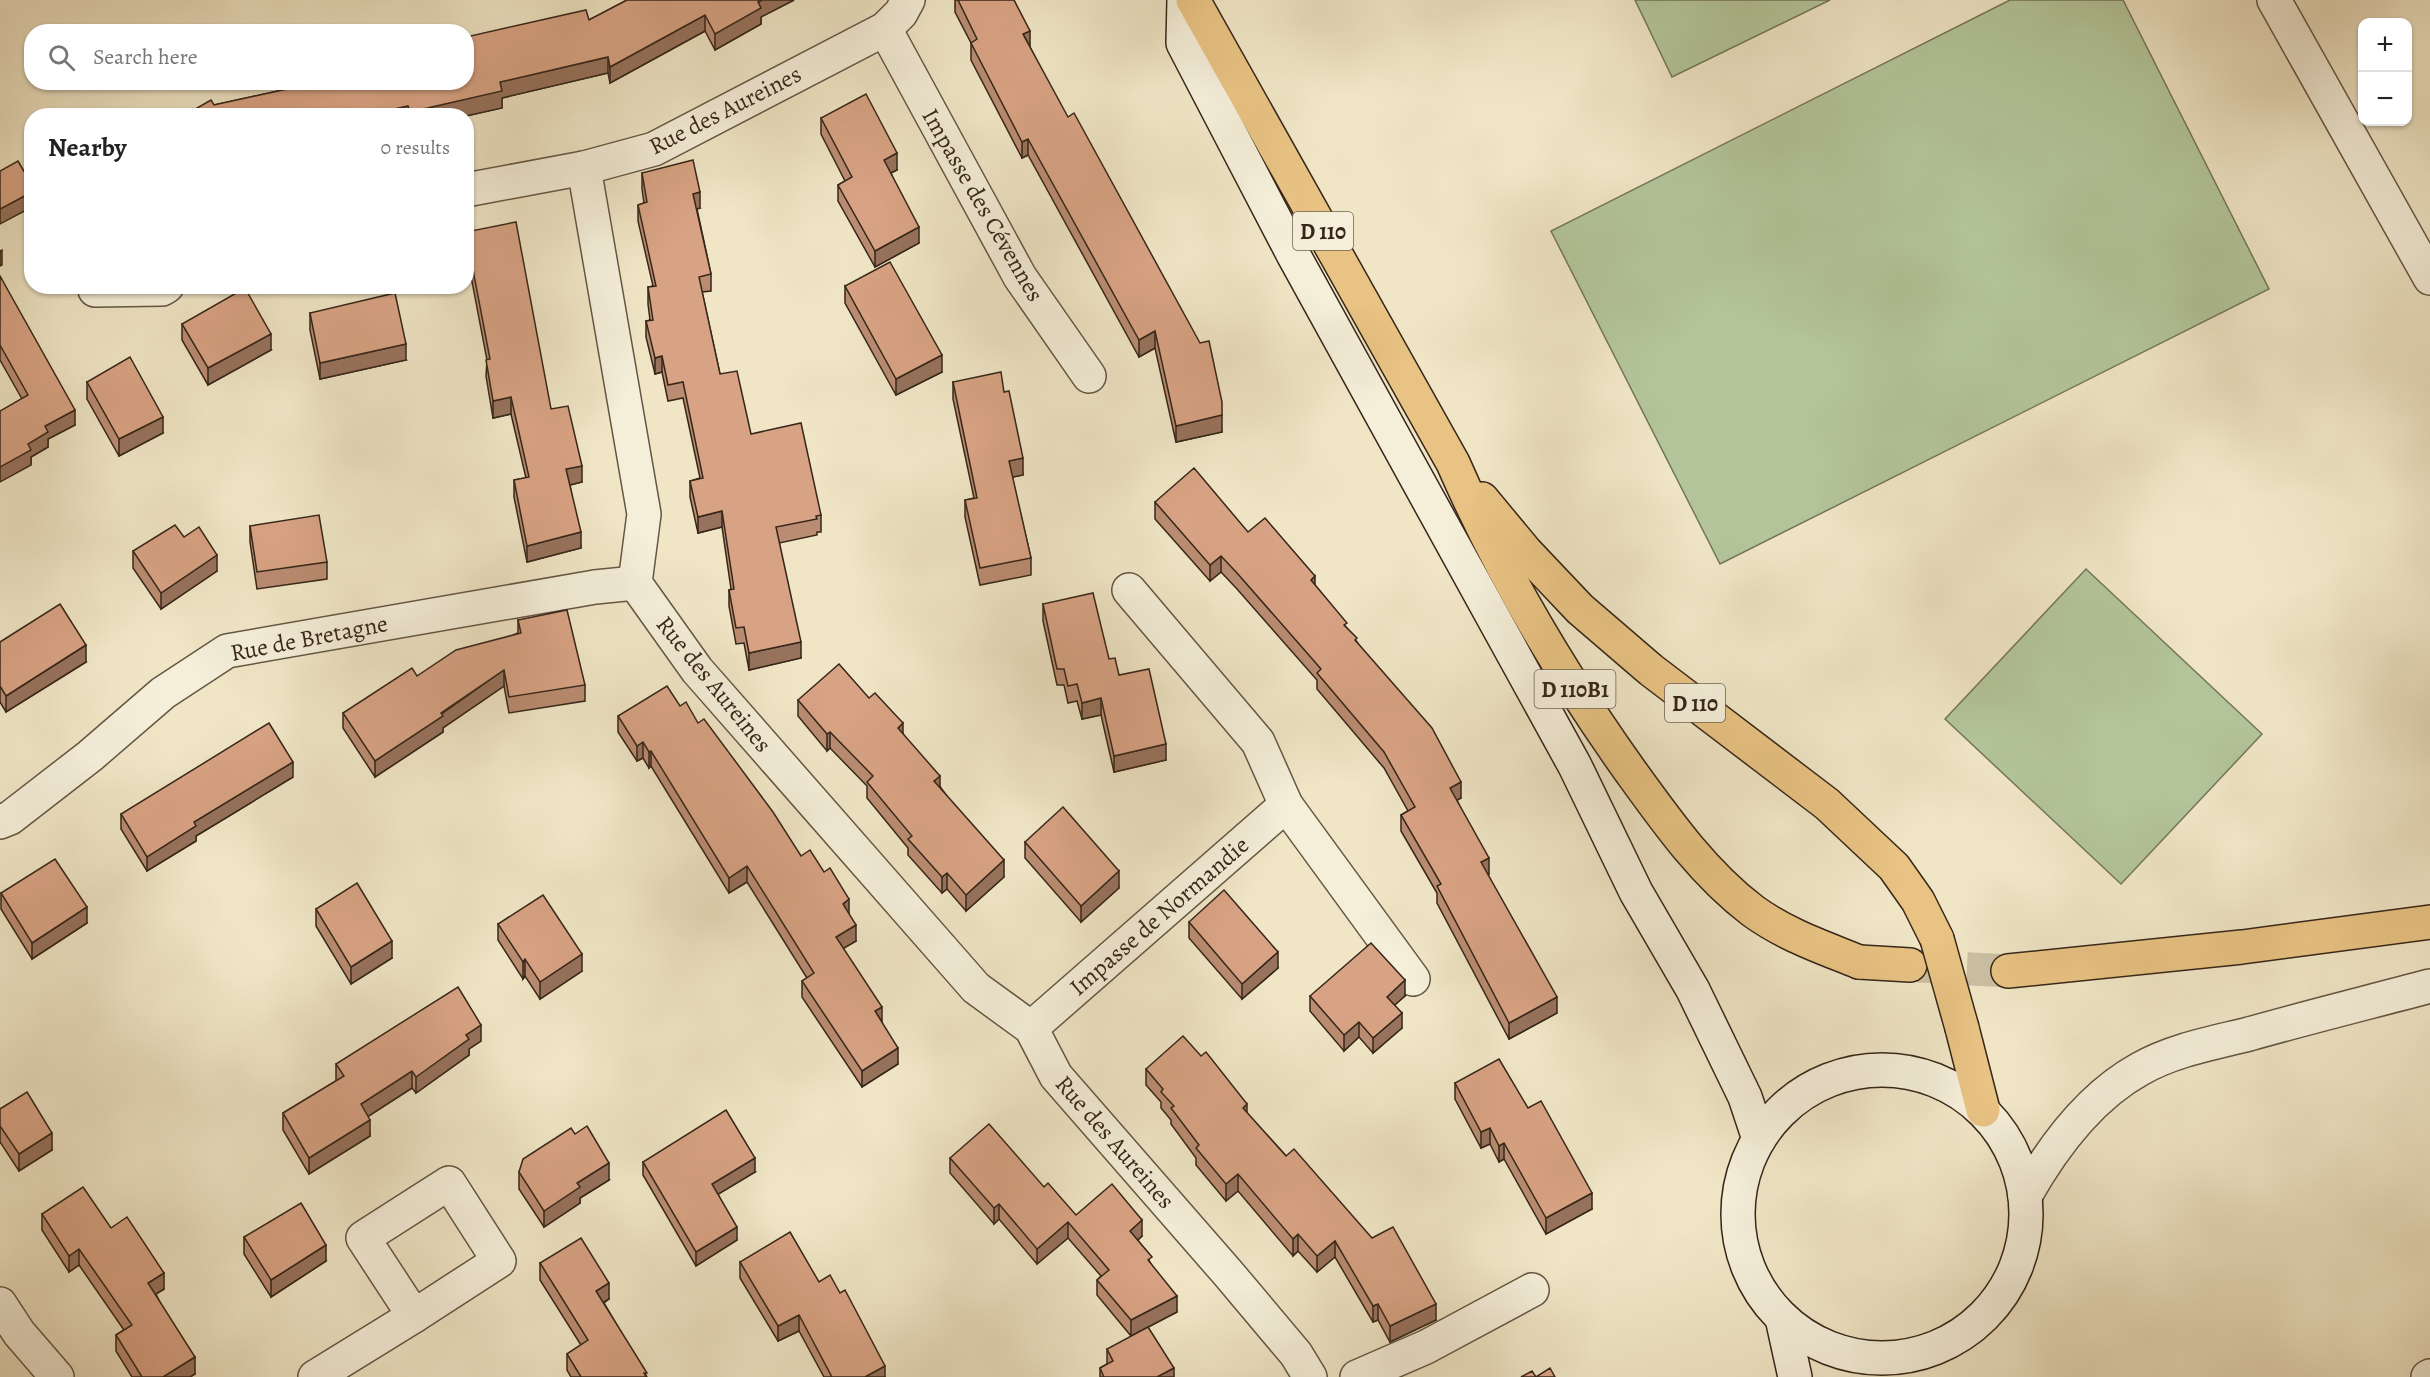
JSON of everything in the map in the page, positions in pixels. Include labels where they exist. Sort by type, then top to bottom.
[{"type":"main road","name":"D 110","points":[[1193,0],[1453,462],[1526,552],[1580,609],[1651,670],[1827,804],[1894,867],[1918,901],[1936,939],[1983,1110]]},
{"type":"main road","name":"D 110B1","points":[[1453,462],[1478,520],[1516,595],[1560,666],[1610,742],[1707,870],[1754,911],[1790,935],[1859,962],[1910,965]]},
{"type":"main road","points":[[2008,971],[2242,947],[2430,922]]},
{"type":"street","name":"Rue des Aureines","points":[[474,189],[585,168],[654,149],[885,29],[901,13],[908,0]]},
{"type":"street","name":"D 110","points":[[1184,0],[1183,43],[1293,254],[1575,766],[1636,892],[1693,990],[1745,1097],[1759,1139]]},
{"type":"street","points":[[2274,0],[2430,278]]},
{"type":"street","name":"Impasse des Cévennes","points":[[885,29],[1020,277],[1089,376]]},
{"type":"street","points":[[585,168],[644,514],[635,583]]},
{"type":"street","name":"Rue des Aureines","points":[[635,583],[697,670],[975,988],[1031,1028],[1056,1076],[1227,1272],[1296,1354],[1310,1377]]},
{"type":"street","name":"Rue de Bretagne","points":[[0,822],[10,818],[90,756],[163,693],[227,651],[573,591],[635,583]]},
{"type":"street","points":[[1129,590],[1258,742],[1286,805],[1413,979]]},
{"type":"street","name":"Impasse de Normandie","points":[[1031,1028],[1286,805]]},
{"type":"street","points":[[2025,1196],[2038,1173],[2078,1122],[2118,1084],[2141,1068],[2186,1050],[2430,986]]},
{"type":"street","points":[[1896,1070],[1928,1077],[1957,1091],[1983,1110],[2003,1136],[2018,1165],[2025,1196],[2026,1226],[2021,1255],[2009,1283],[1992,1307],[1971,1328],[1908,1366],[1888,1358],[1859,1356],[1831,1348],[1805,1336],[1782,1318],[1763,1295],[1749,1270],[1740,1242],[1738,1213],[1741,1184],[1759,1139],[1778,1113],[1803,1093],[1832,1079],[1864,1071],[1896,1070]]},
{"type":"street","points":[[1357,1377],[1426,1347],[1532,1290]]},
{"type":"street","points":[[0,1304],[20,1333],[57,1377]]},
{"type":"street","points":[[315,1377],[414,1316]]},
{"type":"street","points":[[1782,1318],[1795,1377]]},
{"type":"green space","points":[[1635,0],[1830,0],[1672,77]]},
{"type":"green space","points":[[2010,0],[2123,0],[2269,289],[1720,564],[1551,231]]},
{"type":"green space","points":[[2086,569],[2262,734],[2121,884],[1945,719]]},
{"type":"building","points":[[627,0],[762,0],[758,2],[761,8],[715,34],[705,15],[610,67],[608,57],[500,82],[502,91],[428,108],[409,108],[408,106],[399,108],[197,108],[211,100],[214,105],[282,90],[474,90],[474,35],[586,10],[589,20]]},
{"type":"building","points":[[958,0],[1014,0],[1030,31],[1023,34],[1068,117],[1074,113],[1200,343],[1209,341],[1222,402],[1222,415],[1176,426],[1155,331],[1139,340],[1028,139],[1022,142],[971,43],[977,39]]},
{"type":"building","points":[[866,94],[897,153],[884,160],[919,227],[875,251],[838,185],[852,177],[821,118]]},
{"type":"building","points":[[693,160],[700,192],[693,194],[711,274],[699,277],[720,374],[737,371],[751,434],[801,423],[821,515],[816,516],[817,519],[776,527],[801,642],[749,653],[744,627],[736,628],[729,590],[734,589],[722,511],[698,517],[690,481],[703,478],[683,382],[668,385],[662,356],[655,358],[646,321],[653,320],[648,287],[656,286],[638,205],[647,202],[642,173]]},
{"type":"building","points":[[18,161],[24,171],[24,196],[0,209],[0,171]]},
{"type":"building","points":[[516,222],[551,409],[568,406],[582,466],[566,469],[581,532],[527,546],[514,480],[529,477],[511,397],[493,401],[486,360],[490,359],[474,275],[474,230]]},
{"type":"building","points":[[890,262],[942,355],[896,379],[845,286]]},
{"type":"building","points":[[0,276],[75,410],[45,426],[48,432],[28,444],[31,450],[0,467],[0,411],[28,395],[0,345]]},
{"type":"building","points":[[234,294],[248,294],[271,334],[208,368],[182,324]]},
{"type":"building","points":[[395,294],[406,344],[320,363],[310,313]]},
{"type":"building","points":[[130,357],[163,417],[119,439],[87,382]]},
{"type":"building","points":[[1001,372],[1004,392],[1009,391],[1023,458],[1009,461],[1031,558],[980,568],[965,500],[977,498],[953,382]]},
{"type":"building","points":[[1194,468],[1248,532],[1265,518],[1315,576],[1311,580],[1347,623],[1344,625],[1357,638],[1355,640],[1432,728],[1461,782],[1450,788],[1489,858],[1481,862],[1557,997],[1509,1023],[1437,886],[1441,884],[1401,815],[1415,807],[1384,752],[1317,673],[1321,669],[1237,573],[1221,556],[1210,565],[1155,502]]},
{"type":"building","points":[[319,515],[327,562],[257,572],[250,526]]},
{"type":"building","points":[[175,525],[184,537],[199,527],[217,555],[161,593],[133,551]]},
{"type":"building","points":[[1093,593],[1109,659],[1115,658],[1119,675],[1149,669],[1166,744],[1114,756],[1101,698],[1082,703],[1077,684],[1068,686],[1064,669],[1057,669],[1043,604]]},
{"type":"building","points":[[60,604],[86,645],[6,696],[0,686],[0,642]]},
{"type":"building","points":[[567,610],[585,685],[509,697],[504,670],[441,713],[443,716],[375,761],[343,713],[412,668],[417,676],[456,650],[521,633],[518,620]]},
{"type":"building","points":[[839,664],[869,698],[875,693],[903,723],[898,728],[940,776],[934,781],[1004,860],[966,895],[947,873],[942,877],[908,839],[912,836],[867,782],[873,776],[830,732],[827,734],[798,700]]},
{"type":"building","points":[[667,686],[680,706],[686,702],[698,723],[704,719],[773,812],[801,856],[810,850],[824,872],[830,868],[849,899],[843,904],[856,925],[836,937],[882,1007],[875,1011],[898,1048],[862,1071],[802,981],[814,973],[747,866],[729,878],[651,751],[649,752],[643,742],[637,746],[618,716]]},
{"type":"building","points":[[269,723],[293,762],[194,822],[196,826],[147,857],[121,814]]},
{"type":"building","points":[[1063,807],[1119,871],[1081,906],[1025,842]]},
{"type":"building","points":[[55,859],[87,907],[32,943],[1,893]]},
{"type":"building","points":[[357,883],[392,941],[351,967],[316,909]]},
{"type":"building","points":[[1224,890],[1278,952],[1242,984],[1189,922]]},
{"type":"building","points":[[543,895],[582,954],[540,982],[525,959],[523,962],[498,924]]},
{"type":"building","points":[[1371,943],[1405,980],[1387,997],[1402,1013],[1373,1038],[1359,1022],[1344,1035],[1310,996]]},
{"type":"building","points":[[458,987],[481,1025],[466,1035],[469,1039],[416,1077],[412,1071],[361,1104],[370,1120],[309,1158],[283,1113],[344,1076],[336,1064]]},
{"type":"building","points":[[1183,1036],[1201,1056],[1206,1052],[1247,1104],[1243,1108],[1286,1156],[1294,1149],[1372,1238],[1393,1227],[1436,1304],[1390,1326],[1378,1304],[1373,1306],[1335,1241],[1317,1256],[1298,1234],[1293,1239],[1238,1174],[1226,1184],[1196,1148],[1199,1145],[1171,1108],[1174,1106],[1161,1092],[1163,1089],[1146,1069]]},
{"type":"building","points":[[1499,1059],[1528,1108],[1541,1101],[1592,1193],[1546,1218],[1504,1143],[1499,1146],[1490,1128],[1481,1132],[1455,1083]]},
{"type":"building","points":[[27,1092],[52,1133],[19,1154],[0,1126],[0,1109]]},
{"type":"building","points":[[726,1110],[755,1158],[712,1184],[737,1227],[696,1252],[643,1162]]},
{"type":"building","points":[[989,1124],[1044,1187],[1048,1183],[1076,1215],[1112,1184],[1142,1220],[1130,1231],[1152,1257],[1148,1260],[1177,1296],[1131,1320],[1097,1280],[1109,1270],[1068,1222],[1037,1249],[999,1204],[994,1208],[950,1158]]},
{"type":"building","points":[[587,1126],[609,1163],[577,1183],[580,1187],[544,1211],[519,1172],[523,1159],[571,1128],[575,1134]]},
{"type":"building","points":[[83,1187],[111,1228],[127,1217],[164,1273],[148,1283],[195,1357],[163,1377],[142,1377],[116,1335],[132,1325],[79,1249],[69,1256],[42,1214]]},
{"type":"building","points":[[301,1203],[326,1245],[271,1280],[244,1237]]},
{"type":"building","points":[[790,1232],[819,1282],[830,1275],[840,1293],[845,1290],[885,1366],[865,1377],[832,1377],[799,1315],[778,1326],[740,1262]]},
{"type":"building","points":[[581,1238],[609,1283],[596,1291],[647,1373],[644,1373],[646,1377],[581,1377],[567,1354],[588,1340],[540,1263]]},
{"type":"building","points":[[1148,1327],[1174,1368],[1157,1377],[1104,1377],[1100,1368],[1113,1361],[1107,1349]]},
{"type":"building","points":[[1550,1368],[1555,1377],[1536,1377]]},
{"type":"building","points":[[1532,1371],[1536,1377],[1521,1377]]},
{"type":"tunnel","points":[[1918,966],[2008,971]]}]
